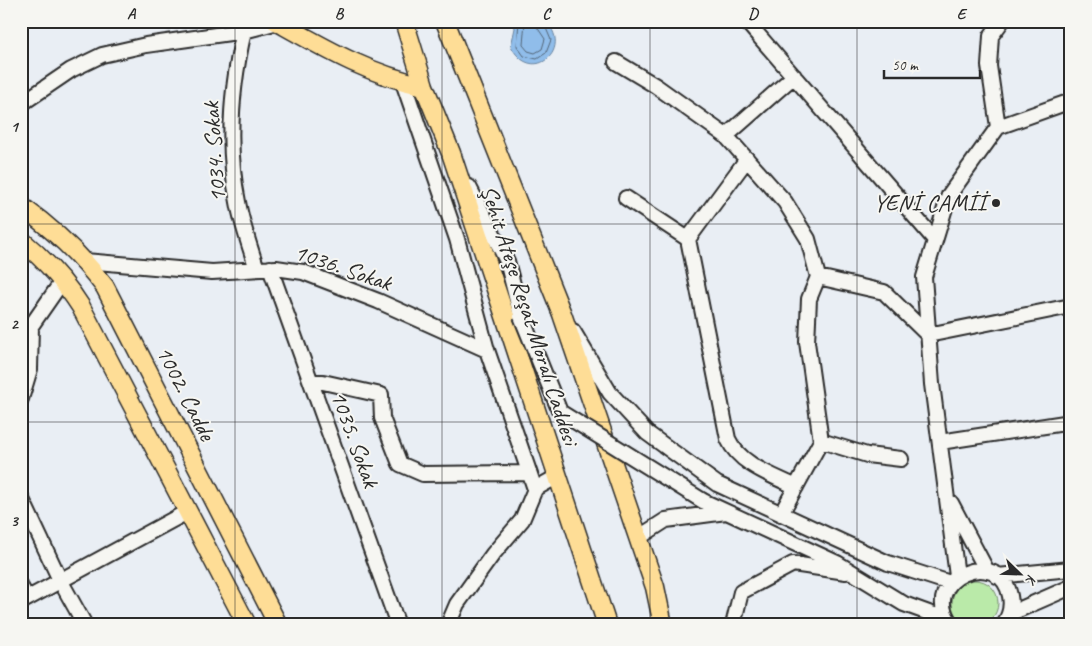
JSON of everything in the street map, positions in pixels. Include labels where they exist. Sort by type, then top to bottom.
[{"type":"main road","name":"Şehit Ateşe Reşat Moralı Caddesi","points":[[404,21],[424,86],[451,153],[607,625]]},
{"type":"main road","points":[[445,21],[562,314],[655,587],[663,625]]},
{"type":"main road","points":[[277,22],[351,62],[381,75],[424,86]]},
{"type":"main road","name":"1002. Cadde","points":[[21,206],[59,236],[86,261],[105,287],[278,625]]},
{"type":"main road","points":[[21,240],[44,258],[63,280],[81,306],[187,512],[248,625]]},
{"type":"main road","points":[[63,280],[86,261]]},
{"type":"main road","points":[[187,512],[213,497]]},
{"type":"street","points":[[746,21],[935,240]]},
{"type":"street","points":[[998,127],[989,66],[991,36],[1002,21]]},
{"type":"street","points":[[21,104],[71,70],[102,55],[146,45],[244,31],[277,22]]},
{"type":"street","name":"1034. Sokak","points":[[244,31],[232,93],[232,158],[238,204],[263,268]]},
{"type":"street","points":[[616,62],[656,86],[726,136],[785,202],[808,239],[818,277],[809,299],[807,342],[821,441],[781,514]]},
{"type":"street","points":[[726,136],[794,76]]},
{"type":"street","points":[[403,82],[457,239],[487,350],[535,489]]},
{"type":"street","points":[[949,622],[943,601],[953,580],[947,496],[932,384],[924,277],[949,195],[998,127],[1071,101]]},
{"type":"street","points":[[451,153],[507,261],[521,316],[560,412],[703,501],[837,563],[904,604],[949,622]]},
{"type":"street","points":[[688,239],[747,159]]},
{"type":"street","points":[[626,198],[688,239],[728,439],[735,451],[747,462],[796,487]]},
{"type":"street","name":"1036. Sokak","points":[[86,261],[212,272],[263,268],[288,269],[319,278],[487,350]]},
{"type":"street","name":"1035. Sokak","points":[[263,268],[311,382],[398,625]]},
{"type":"street","points":[[818,277],[884,292],[928,335]]},
{"type":"street","points":[[21,399],[30,369],[26,324],[63,280]]},
{"type":"street","points":[[928,335],[1071,306]]},
{"type":"street","points":[[562,314],[610,393],[647,433],[717,484],[888,563],[953,580],[966,571],[992,573],[1071,569]]},
{"type":"street","points":[[311,382],[323,382],[381,395],[382,418],[400,464],[423,474],[529,473]]},
{"type":"street","points":[[940,442],[1071,422]]},
{"type":"street","points":[[821,441],[866,455],[901,460]]},
{"type":"street","points":[[448,625],[457,604],[493,554],[522,520],[535,489],[558,476]]},
{"type":"street","points":[[947,496],[992,573],[1009,593],[1006,619]]},
{"type":"street","points":[[21,497],[60,580],[85,625]]},
{"type":"street","points":[[23,596],[60,580],[187,512]]},
{"type":"street","points":[[638,538],[666,520],[726,512]]},
{"type":"street","points":[[733,625],[741,592],[793,564],[854,574]]},
{"type":"street","points":[[1006,619],[1071,587]]},
{"type":"green space","points":[[971,580],[979,580],[988,584],[994,590],[998,603],[994,616],[988,622],[979,626],[971,626],[962,622],[956,616],[952,607],[952,599],[956,590],[962,584]]},
{"type":"water","points":[[513,21],[545,21],[553,32],[555,42],[553,52],[547,59],[539,63],[529,63],[520,58],[511,46],[515,28]]},
{"type":"place","name":"YENİ CAMİİ","points":[[996,203]]}]
